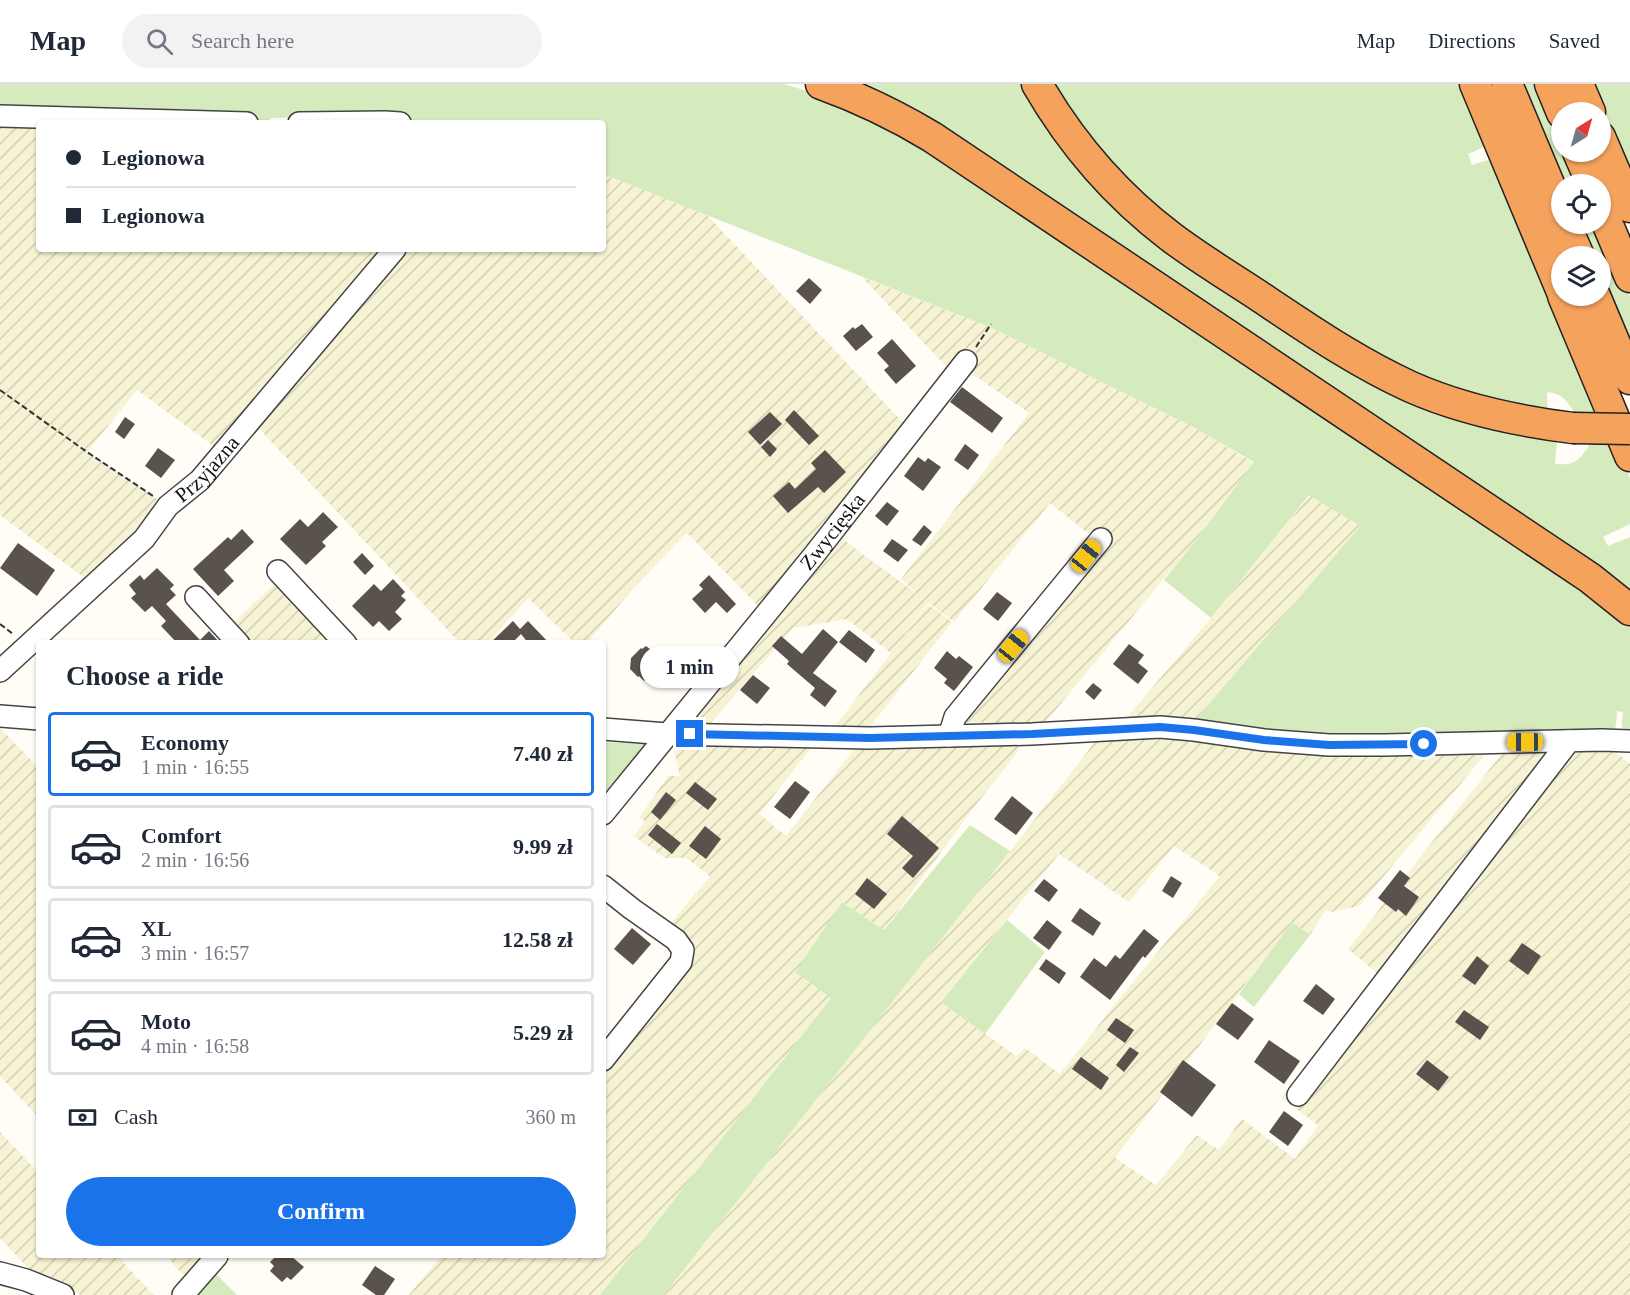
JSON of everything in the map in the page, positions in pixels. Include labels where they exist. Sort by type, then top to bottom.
[{"type":"highway","points":[[821,84],[885,111],[932,137],[1590,578],[1630,610]]},
{"type":"highway","points":[[1037,84],[1056,115],[1090,160],[1141,212],[1197,256],[1351,356],[1388,376],[1443,400],[1519,421],[1573,428],[1630,429]]},
{"type":"highway","points":[[1475,84],[1551,267]]},
{"type":"highway","points":[[1507,84],[1551,189]]},
{"type":"highway","points":[[1550,84],[1557,102]]},
{"type":"highway","points":[[1578,84],[1586,102]]},
{"type":"highway","points":[[1608,162],[1620,200],[1630,276]]},
{"type":"highway","points":[[1567,306],[1630,456]]},
{"type":"highway","points":[[1599,306],[1630,379]]},
{"type":"street","points":[[0,116],[141,120]]},
{"type":"street","name":"Przyjazna","points":[[0,671],[144,539],[168,506],[200,480],[392,252]]},
{"type":"street","name":"Zwycięska","points":[[606,810],[814,555],[966,361]]},
{"type":"street","points":[[949,736],[955,717],[1101,539]]},
{"type":"street","points":[[278,571],[342,640]]},
{"type":"street","points":[[196,597],[235,640]]},
{"type":"street","points":[[0,717],[36,719]]},
{"type":"street","points":[[606,729],[667,734],[870,738],[1032,734],[1160,727],[1264,740],[1329,745],[1630,741]]},
{"type":"street","points":[[1298,1095],[1569,741]]},
{"type":"street","points":[[606,888],[676,940],[683,950],[681,963],[606,1056]]},
{"type":"street","points":[[183,1295],[216,1258]]},
{"type":"street","points":[[0,1273],[26,1280],[63,1295]]},
{"type":"path","points":[[966,361],[991,324]]},
{"type":"path","points":[[0,390],[168,506]]},
{"type":"shaded area","points":[[0,116],[36,122],[36,252],[606,252],[606,175],[707,215],[911,431],[761,609],[687,533],[631,591],[590,640],[572,640],[528,598],[491,640],[457,640],[251,420],[223,453],[137,390],[87,452],[168,506],[94,585],[0,515]]},
{"type":"shaded area","points":[[862,277],[992,328],[1193,427],[1254,463],[1200,535],[1044,724],[958,722],[1094,538],[1050,503],[954,622],[928,602],[895,648],[928,604],[952,622],[866,732],[830,733],[891,653],[847,619],[793,628],[703,732],[677,729],[836,533],[919,595],[901,579],[1029,413],[962,367],[955,376]]},
{"type":"shaded area","points":[[1310,495],[1360,526],[1192,724],[1124,721],[1211,618]]},
{"type":"shaded area","points":[[288,571],[354,640],[242,640],[229,627]]},
{"type":"shaded area","points":[[0,728],[36,765],[36,1115],[0,1076]]},
{"type":"shaded area","points":[[1105,729],[1492,746],[1359,906],[1331,912],[1326,910],[1310,935],[1292,922],[1115,1158],[1156,1185],[1197,1135],[1219,1150],[1242,1119],[1295,1159],[1318,1125],[1282,1098],[1382,977],[1348,949],[1511,742],[1602,740],[1630,764],[1630,1295],[664,1295]],"holes":[[[1174,846],[1220,876],[1060,1074],[1025,1048],[1016,1056],[941,1002],[1059,854],[1129,902]]]},
{"type":"shaded area","points":[[1016,741],[1019,750],[884,930],[842,902],[832,997],[600,1295],[409,1295],[439,1258],[606,1258],[606,1063],[695,948],[667,928],[710,876],[686,858],[664,858],[634,836],[645,821],[639,818],[668,776],[680,776],[672,743],[816,742],[759,814],[786,836],[860,742]]},
{"type":"shaded area","points":[[0,1132],[36,1170],[36,1258],[119,1258],[154,1295],[81,1295],[30,1270],[0,1238]]},
{"type":"shaded area","points":[[168,1258],[207,1258],[186,1278]]},
{"type":"green space","points":[[0,84],[784,84],[833,99],[895,129],[968,173],[1630,623],[1630,735],[1623,728],[1623,712],[1617,711],[1616,726],[1613,731],[1378,739],[1192,724],[1360,526],[1309,495],[1211,618],[1164,580],[1254,462],[1193,427],[992,328],[606,175],[606,120],[410,120],[397,117],[141,120],[0,116]]},
{"type":"green space","points":[[840,84],[1024,84],[1113,203],[1502,430],[1557,441],[1555,464],[1568,464],[1576,461],[1590,444],[1616,445],[1630,478],[1630,524],[1603,537],[1608,546],[1630,537],[1630,603]]},
{"type":"green space","points":[[1048,84],[1466,84],[1486,146],[1468,154],[1472,165],[1488,160],[1494,161],[1551,291],[1551,306],[1558,306],[1606,416],[1575,415],[1564,399],[1557,394],[1547,392],[1548,416],[1438,388],[1288,305],[1132,191]]},
{"type":"green space","points":[[1514,84],[1541,84],[1551,109],[1551,161]]},
{"type":"green space","points":[[1593,84],[1630,84],[1630,174],[1611,129],[1611,102],[1600,102]]},
{"type":"green space","points":[[1551,162],[1573,162],[1579,174],[1557,174]]},
{"type":"green space","points":[[1576,234],[1603,234],[1608,246],[1582,246]]},
{"type":"green space","points":[[1611,252],[1630,297],[1630,362],[1607,306],[1611,306]]},
{"type":"green space","points":[[606,742],[645,744],[613,797],[606,789]]},
{"type":"green space","points":[[970,825],[1010,851],[664,1295],[600,1295],[831,998],[795,972],[842,902],[884,930]]},
{"type":"green space","points":[[1007,920],[1045,952],[985,1034],[941,1002]]},
{"type":"green space","points":[[1292,922],[1310,935],[1254,1007],[1239,994]]},
{"type":"green space","points":[[215,1273],[237,1295],[197,1295]]},
{"type":"building","points":[[809,278],[822,290],[810,304],[796,291]]},
{"type":"building","points":[[862,324],[873,337],[856,351],[843,336],[853,327],[855,329]]},
{"type":"building","points":[[892,339],[916,366],[896,384],[884,370],[889,366],[877,353]]},
{"type":"building","points":[[962,387],[1003,418],[992,433],[950,402]]},
{"type":"building","points":[[794,410],[819,436],[809,445],[785,420]]},
{"type":"building","points":[[770,412],[782,424],[760,445],[748,432]]},
{"type":"building","points":[[125,417],[135,424],[124,439],[115,432]]},
{"type":"building","points":[[768,440],[777,449],[770,457],[761,447]]},
{"type":"building","points":[[965,444],[979,455],[968,470],[954,460]]},
{"type":"building","points":[[158,448],[175,460],[161,478],[145,466]]},
{"type":"building","points":[[825,450],[846,472],[824,493],[818,487],[788,513],[773,496],[789,482],[795,489],[816,469],[811,463]]},
{"type":"building","points":[[918,457],[925,462],[928,458],[941,467],[923,491],[904,476]]},
{"type":"building","points":[[887,502],[899,511],[887,526],[875,516]]},
{"type":"building","points":[[323,512],[338,527],[322,542],[326,546],[306,565],[280,539],[300,519],[308,527]]},
{"type":"building","points":[[924,525],[932,532],[921,546],[912,540]]},
{"type":"building","points":[[242,529],[254,542],[224,570],[234,581],[218,596],[193,569],[228,537],[231,540]]},
{"type":"building","points":[[892,539],[908,550],[898,562],[883,551]]},
{"type":"building","points":[[18,543],[55,570],[37,596],[0,568]]},
{"type":"building","points":[[362,553],[374,566],[365,575],[353,562]]},
{"type":"building","points":[[157,568],[174,585],[170,589],[176,595],[166,604],[200,640],[174,640],[161,626],[166,621],[152,606],[145,612],[131,598],[136,594],[129,585],[140,575],[144,580]]},
{"type":"building","points":[[709,575],[736,604],[727,613],[716,602],[705,613],[692,599],[703,589],[699,585]]},
{"type":"building","points":[[393,579],[405,592],[401,596],[406,600],[395,612],[402,619],[389,631],[379,621],[373,627],[352,606],[374,584],[381,591]]},
{"type":"building","points":[[997,592],[1012,603],[998,621],[983,609]]},
{"type":"building","points":[[513,621],[520,629],[528,621],[546,640],[526,640],[521,634],[515,640],[493,640]]},
{"type":"building","points":[[823,629],[838,642],[813,673],[837,691],[825,707],[810,695],[815,688],[787,664],[789,661],[772,646],[781,636],[802,654]]},
{"type":"building","points":[[849,630],[875,650],[866,663],[839,642]]},
{"type":"building","points":[[209,631],[217,640],[200,640]]},
{"type":"building","points":[[1129,644],[1144,655],[1138,663],[1148,671],[1138,684],[1113,664]]},
{"type":"building","points":[[646,646],[665,661],[644,681],[630,669],[631,658]]},
{"type":"building","points":[[947,651],[956,659],[959,656],[973,667],[954,691],[944,683],[947,679],[934,668]]},
{"type":"building","points":[[681,656],[692,667],[682,677],[671,666]]},
{"type":"building","points":[[753,675],[770,688],[757,704],[740,690]]},
{"type":"building","points":[[1093,683],[1102,690],[1094,700],[1085,692]]},
{"type":"building","points":[[795,781],[810,792],[790,819],[774,807]]},
{"type":"building","points":[[695,782],[717,799],[708,810],[686,793]]},
{"type":"building","points":[[666,792],[676,800],[660,820],[651,812]]},
{"type":"building","points":[[1012,796],[1033,813],[1016,835],[994,819]]},
{"type":"building","points":[[902,816],[939,848],[913,878],[902,868],[913,856],[887,834]]},
{"type":"building","points":[[657,824],[681,843],[672,854],[648,835]]},
{"type":"building","points":[[705,826],[721,839],[706,859],[689,846]]},
{"type":"building","points":[[1400,870],[1410,878],[1404,886],[1419,897],[1406,916],[1398,909],[1396,912],[1378,898]]},
{"type":"building","points":[[1171,876],[1182,883],[1173,898],[1162,891]]},
{"type":"building","points":[[867,878],[887,894],[874,909],[855,894]]},
{"type":"building","points":[[1044,879],[1058,890],[1049,902],[1034,891]]},
{"type":"building","points":[[1080,908],[1101,923],[1093,936],[1071,921]]},
{"type":"building","points":[[1047,920],[1062,932],[1049,950],[1033,938]]},
{"type":"building","points":[[632,928],[651,944],[633,965],[614,949]]},
{"type":"building","points":[[1144,929],[1159,941],[1145,958],[1143,956],[1110,1000],[1080,977],[1094,958],[1106,967],[1115,955],[1120,959]]},
{"type":"building","points":[[1522,943],[1541,956],[1528,975],[1509,961]]},
{"type":"building","points":[[1477,956],[1489,966],[1475,985],[1462,976]]},
{"type":"building","points":[[1046,959],[1066,973],[1059,984],[1039,969]]},
{"type":"building","points":[[1316,984],[1335,999],[1323,1015],[1303,1001]]},
{"type":"building","points":[[1232,1003],[1254,1019],[1238,1040],[1216,1024]]},
{"type":"building","points":[[1464,1010],[1489,1027],[1480,1040],[1455,1022]]},
{"type":"building","points":[[1116,1018],[1134,1030],[1125,1043],[1107,1030]]},
{"type":"building","points":[[1269,1040],[1300,1061],[1284,1084],[1254,1062]]},
{"type":"building","points":[[1130,1047],[1139,1053],[1124,1072],[1116,1065]]},
{"type":"building","points":[[1081,1057],[1109,1078],[1101,1090],[1072,1069]]},
{"type":"building","points":[[1183,1060],[1216,1085],[1192,1117],[1160,1092]]},
{"type":"building","points":[[1427,1060],[1449,1077],[1438,1091],[1416,1074]]},
{"type":"building","points":[[1284,1111],[1303,1125],[1288,1146],[1269,1132]]},
{"type":"building","points":[[274,1258],[293,1258],[304,1267],[291,1280],[287,1277],[282,1282],[270,1271],[274,1266],[270,1262]]},
{"type":"building","points":[[375,1266],[395,1279],[384,1295],[376,1295],[362,1285]]},
{"type":"route","points":[[690,734],[870,738],[1032,734],[1160,727],[1264,740],[1329,745],[1424,744]]}]
